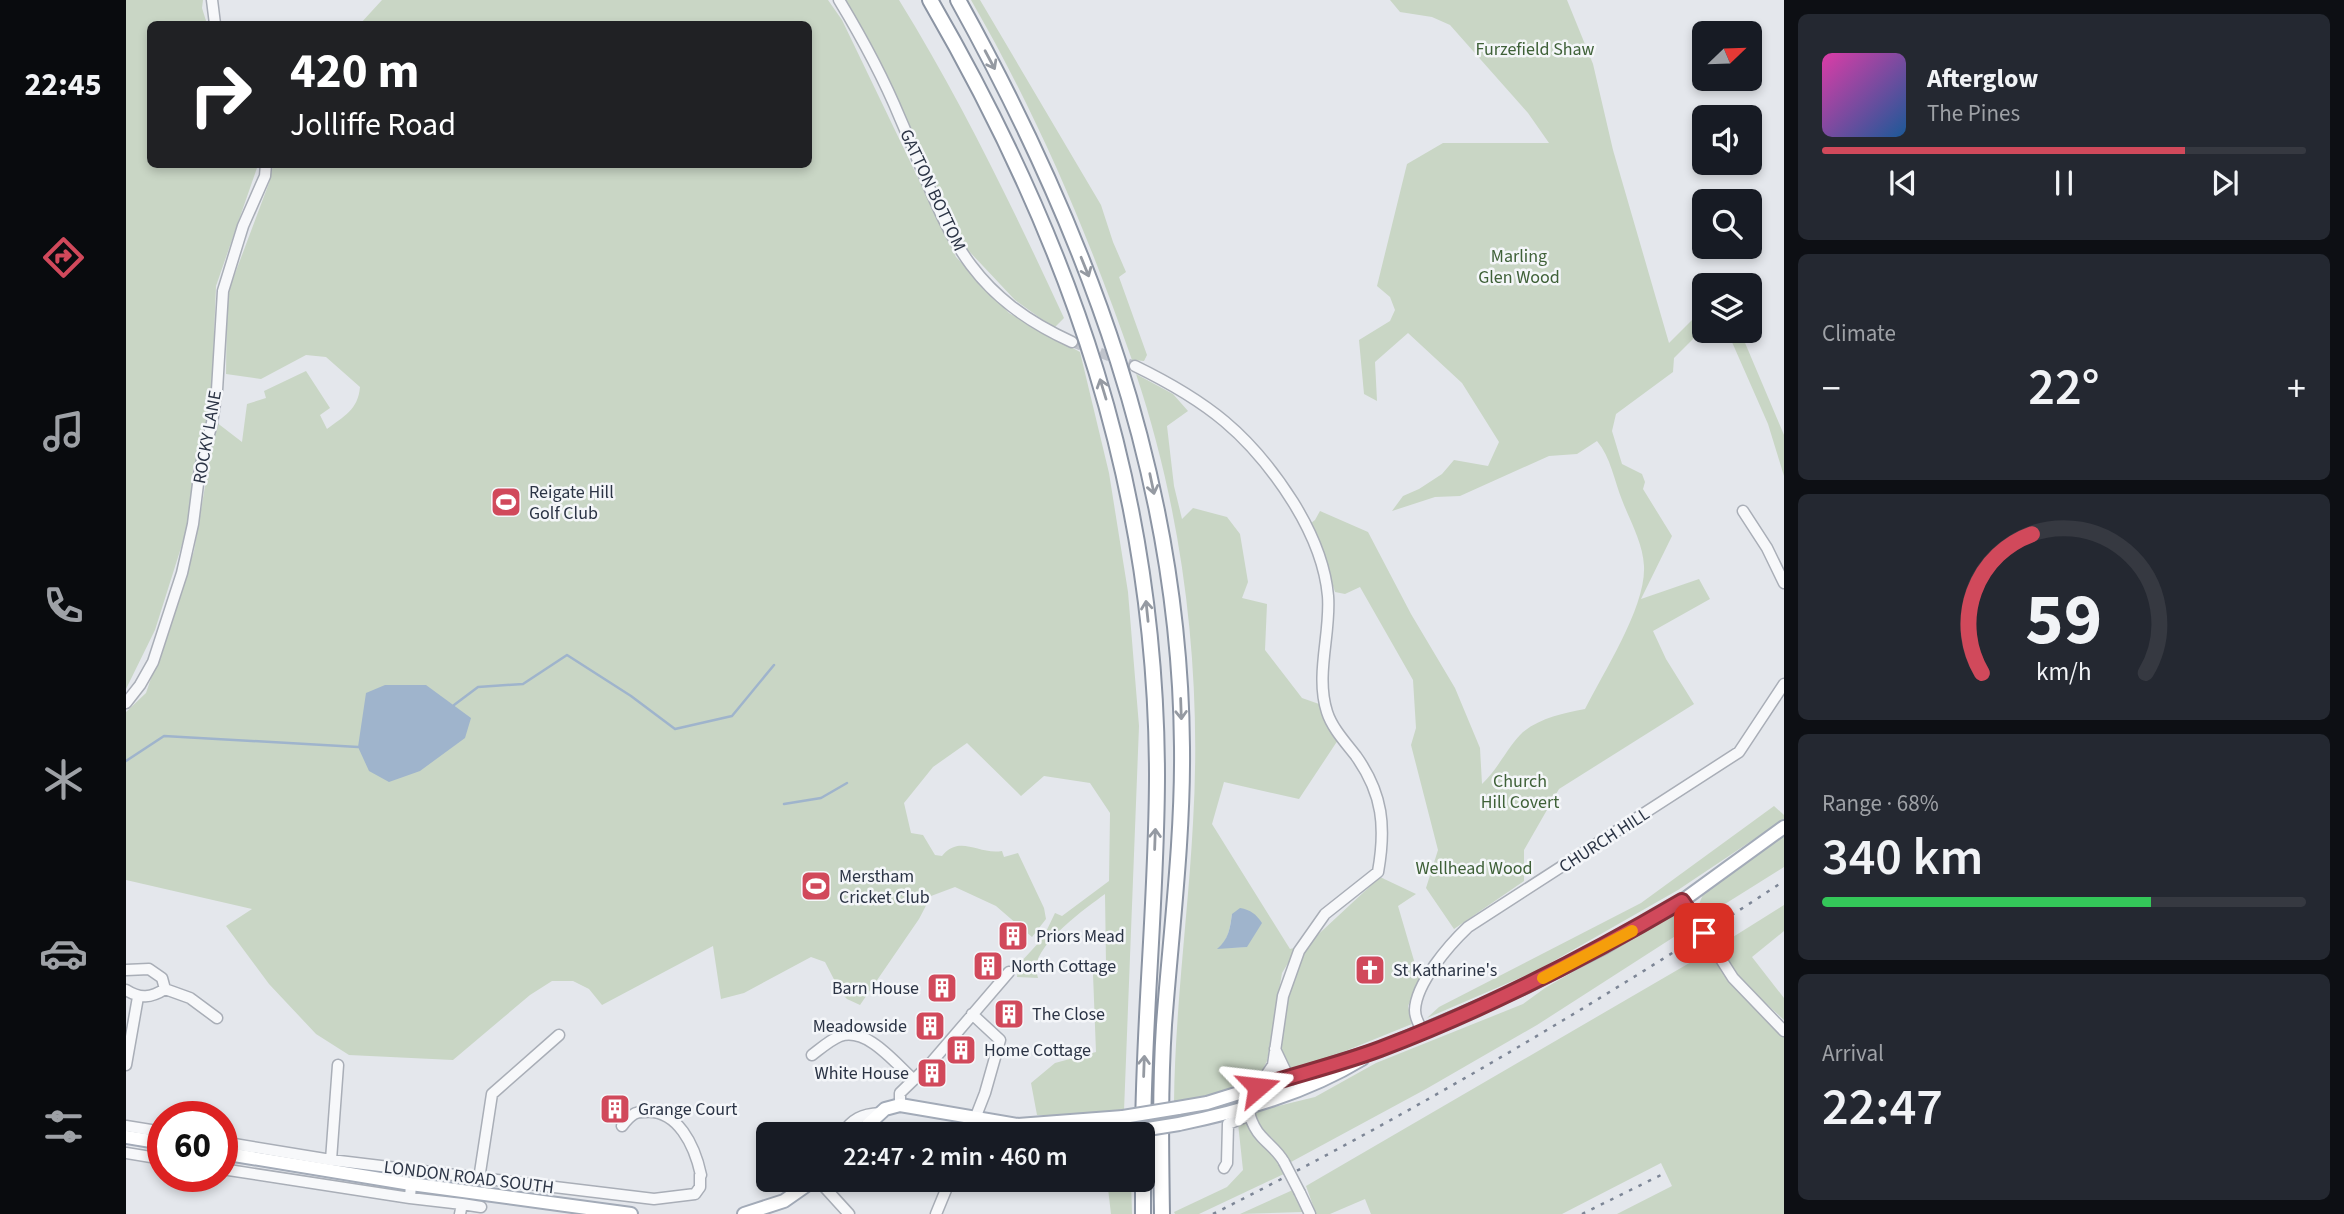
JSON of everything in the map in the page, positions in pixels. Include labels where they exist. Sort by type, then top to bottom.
[{"type":"highway","points":[[930,0],[1002,136],[1055,254],[1103,388],[1131,502],[1144,579],[1151,644],[1157,761],[1143,1122]]},
{"type":"highway","points":[[958,0],[1022,124],[1061,208],[1091,282],[1130,396],[1150,471],[1165,550],[1179,668],[1182,761],[1178,868],[1164,1040],[1162,1214]]},
{"type":"highway","points":[[1143,1192],[1143,1214]]},
{"type":"main road","points":[[1039,1122],[1098,1121],[1207,1103],[1380,1049],[1525,987],[1685,906],[1784,827]]},
{"type":"main road","points":[[1155,1128],[1249,1111],[1332,1077],[1380,1049]]},
{"type":"main road","points":[[871,1122],[880,1113],[900,1105],[911,1105],[992,1122]]},
{"type":"main road","points":[[126,1137],[147,1140]]},
{"type":"main road","name":"LONDON ROAD SOUTH","points":[[238,1156],[411,1184],[430,1180],[631,1214]]},
{"type":"main road","points":[[753,1213],[786,1200],[798,1192]]},
{"type":"street","points":[[212,0],[215,21]]},
{"type":"street","name":"GATTON BOTTOM","points":[[839,0],[878,71],[942,218],[961,254],[1001,299],[1034,323],[1072,342]]},
{"type":"street","name":"ROCKY LANE","points":[[126,703],[153,662],[182,573],[217,390],[223,291],[243,226],[265,176],[266,168]]},
{"type":"street","points":[[1135,366],[1199,400],[1238,432],[1272,470],[1307,526],[1320,555],[1328,595],[1324,679],[1326,710],[1366,772],[1381,808],[1382,850],[1378,872],[1325,914],[1298,951],[1283,996],[1273,1065],[1258,1087]]},
{"type":"street","points":[[1743,510],[1767,548],[1784,583]]},
{"type":"street","name":"CHURCH HILL","points":[[1423,1031],[1415,1013],[1422,986],[1459,936],[1739,752],[1784,684]]},
{"type":"street","points":[[1685,906],[1733,978],[1784,1031]]},
{"type":"street","points":[[126,970],[149,969],[162,978],[165,989]]},
{"type":"street","points":[[900,1105],[900,1093],[930,1064],[1009,972]]},
{"type":"street","points":[[126,990],[138,997],[156,995],[165,989]]},
{"type":"street","points":[[165,989],[190,998],[217,1018]]},
{"type":"street","points":[[126,1065],[138,997]]},
{"type":"street","points":[[972,1014],[1000,1040],[975,1120]]},
{"type":"street","points":[[812,1055],[838,1037],[851,1034],[864,1036],[913,1079]]},
{"type":"street","points":[[479,1179],[492,1094],[559,1035]]},
{"type":"street","points":[[1275,1048],[1288,1094]]},
{"type":"street","points":[[331,1160],[338,1065]]},
{"type":"street","points":[[1273,1065],[1283,1079]]},
{"type":"street","points":[[1245,1091],[1249,1111],[1259,1134],[1279,1153],[1310,1214]]},
{"type":"street","name":"LONDON ROAD SOUTH","points":[[238,1145],[430,1180],[479,1179],[654,1199],[695,1194],[700,1186],[701,1175],[697,1157],[680,1126],[654,1110],[635,1113],[622,1126]]},
{"type":"street","points":[[1224,1168],[1227,1163],[1228,1125],[1249,1111]]},
{"type":"street","points":[[852,1122],[865,1114],[880,1113]]},
{"type":"street","points":[[126,1126],[147,1129]]},
{"type":"street","points":[[126,1153],[147,1156]]},
{"type":"street","name":"LONDON ROAD SOUTH","points":[[238,1171],[410,1198],[411,1184]]},
{"type":"street","points":[[828,1192],[849,1214]]},
{"type":"street","points":[[936,1214],[945,1192]]},
{"type":"street","points":[[410,1198],[461,1209],[481,1207]]},
{"type":"green space","points":[[126,0],[203,0],[202,8],[206,21],[147,21],[147,168],[257,168],[216,286],[212,387],[191,516],[155,630],[126,689]]},
{"type":"green space","name":"Reigate Hill Golf Club","points":[[382,0],[828,0],[842,20],[956,257],[1009,313],[1080,352],[1109,473],[1128,592],[1139,726],[1124,1111],[1037,1115],[1031,1083],[1055,1063],[1096,1052],[1093,974],[1088,968],[1106,964],[1105,894],[1064,926],[1045,947],[1036,967],[1038,978],[1017,977],[1019,964],[1043,938],[1055,913],[1062,916],[1109,881],[1110,813],[1090,783],[1044,776],[1021,796],[967,743],[933,767],[904,803],[911,833],[923,835],[935,855],[942,856],[956,846],[1002,851],[1004,857],[1018,853],[1044,908],[1046,919],[1032,937],[996,906],[955,887],[931,896],[919,919],[860,1005],[841,993],[825,962],[811,957],[744,993],[721,999],[713,946],[602,1005],[589,989],[573,981],[552,981],[530,995],[453,1060],[349,1055],[316,1034],[269,984],[226,926],[252,909],[126,880],[126,712],[146,693],[194,551],[216,422],[242,442],[247,404],[266,398],[264,391],[306,371],[330,408],[320,415],[327,429],[349,412],[359,395],[360,387],[326,357],[306,355],[261,379],[226,374],[227,295],[272,168],[812,168],[812,21],[363,21]]},
{"type":"green space","points":[[844,0],[899,0],[966,117],[1064,318],[1054,328],[1015,300],[967,249],[853,13]]},
{"type":"green space","points":[[971,0],[980,0],[1101,205],[1126,272],[1119,277],[1147,355],[1144,361],[1132,360],[1098,267],[1060,176],[1018,87]]},
{"type":"green space","points":[[1390,0],[1567,0],[1593,64],[1613,150],[1669,343],[1692,320],[1692,340],[1674,358],[1673,372],[1616,414],[1612,431],[1622,464],[1642,474],[1645,482],[1643,489],[1672,536],[1641,599],[1699,579],[1710,599],[1653,631],[1666,659],[1694,704],[1559,789],[1524,850],[1524,881],[1454,929],[1426,888],[1438,850],[1411,745],[1416,728],[1413,680],[1360,587],[1345,594],[1335,592],[1318,540],[1307,526],[1315,520],[1320,511],[1368,532],[1411,614],[1455,688],[1480,748],[1482,784],[1523,732],[1561,714],[1585,709],[1631,619],[1643,582],[1644,566],[1636,532],[1609,462],[1597,441],[1577,454],[1549,456],[1460,496],[1435,497],[1392,511],[1403,496],[1442,474],[1454,460],[1488,466],[1499,442],[1462,383],[1408,333],[1375,362],[1377,401],[1364,394],[1359,340],[1390,321],[1395,310],[1390,297],[1377,286],[1407,164],[1443,143],[1549,143],[1528,113],[1450,25],[1432,17],[1400,12]]},
{"type":"green space","points":[[1732,343],[1745,343],[1784,435],[1784,476],[1768,424]]},
{"type":"green space","points":[[1136,374],[1173,394],[1188,411],[1167,426],[1174,486],[1182,519],[1193,508],[1227,517],[1240,534],[1248,582],[1242,598],[1267,604],[1265,650],[1302,698],[1319,704],[1338,740],[1299,799],[1224,782],[1212,824],[1290,949],[1298,947],[1282,973],[1267,1061],[1256,1083],[1210,1097],[1174,1103],[1193,823],[1195,709],[1192,653],[1178,540],[1153,428]],"holes":[[[1232,914],[1247,947],[1219,948],[1227,937]]]},
{"type":"green space","points":[[1774,806],[1784,815],[1784,819],[1678,890],[1536,971],[1427,1018],[1439,1007],[1641,903]]},
{"type":"green space","points":[[1784,836],[1784,867],[1701,919],[1697,909],[1704,892]]},
{"type":"green space","points":[[1380,877],[1416,894],[1398,906],[1420,981],[1408,1006],[1412,1024],[1291,1073],[1280,1045],[1289,976],[1309,943]]},
{"type":"green space","points":[[1784,905],[1784,931],[1752,957],[1784,998],[1784,1020],[1736,976],[1717,947]]},
{"type":"green space","points":[[1678,911],[1686,916],[1691,926],[1537,1025],[1291,1162],[1261,1128],[1254,1112],[1315,1097],[1376,1063],[1523,1004],[1545,988]]},
{"type":"green space","points":[[1710,951],[1784,1031],[1784,1214],[1617,1214],[1672,1186],[1661,1163],[1562,1214],[1371,1214],[1365,1199],[1330,1214],[1316,1214],[1306,1186]]},
{"type":"green space","points":[[1248,1122],[1255,1138],[1282,1165],[1286,1173],[1199,1214],[1175,1214],[1174,1212],[1227,1187],[1243,1170],[1238,1123]]},
{"type":"green space","points":[[1295,1189],[1303,1212],[1240,1214]]},
{"type":"green space","points":[[1108,1192],[1131,1192],[1132,1214],[1111,1214]]},
{"type":"water","points":[[385,685],[426,685],[471,718],[465,738],[420,771],[389,782],[369,771],[358,747],[366,693]]},
{"type":"water","points":[[1240,908],[1253,913],[1262,923],[1247,947],[1217,949],[1230,929],[1232,914]]},
{"type":"waterway","points":[[454,705],[478,687],[523,684],[567,655],[631,696],[675,729],[732,716],[774,665]]},
{"type":"waterway","points":[[126,761],[164,736],[358,747]]},
{"type":"waterway","points":[[784,804],[821,798],[847,783]]},
{"type":"tunnel","points":[[1072,342],[1135,366]]},
{"type":"railway","points":[[1213,1214],[1359,1137],[1503,1056],[1784,881]]},
{"type":"railway","points":[[1582,1214],[1665,1173]]},
{"type":"slow traffic","points":[[1543,978],[1632,931]]},
{"type":"place","name":"Reigate Hill Golf Club","points":[[506,502]]},
{"type":"place","name":"Merstham Cricket Club","points":[[816,886]]},
{"type":"place","name":"Priors Mead","points":[[1013,936]]},
{"type":"place","name":"North Cottage","points":[[988,966]]},
{"type":"place","name":"St Katharine's","points":[[1370,970]]},
{"type":"place","name":"Barn House","points":[[942,988]]},
{"type":"place","name":"The Close","points":[[1009,1014]]},
{"type":"place","name":"Meadowside","points":[[930,1026]]},
{"type":"place","name":"Home Cottage","points":[[961,1050]]},
{"type":"place","name":"White House","points":[[932,1073]]},
{"type":"place","name":"Grange Court","points":[[615,1109]]},
{"type":"route","points":[[1258,1087],[1380,1049],[1502,998],[1604,947],[1682,901],[1704,933]]},
{"type":"park label","name":"Furzefield Shaw","points":[[1535,49]]},
{"type":"park label","name":"Marling Glen Wood","points":[[1519,266]]},
{"type":"park label","name":"Church Hill Covert","points":[[1520,791]]},
{"type":"park label","name":"Wellhead Wood","points":[[1474,868]]}]
